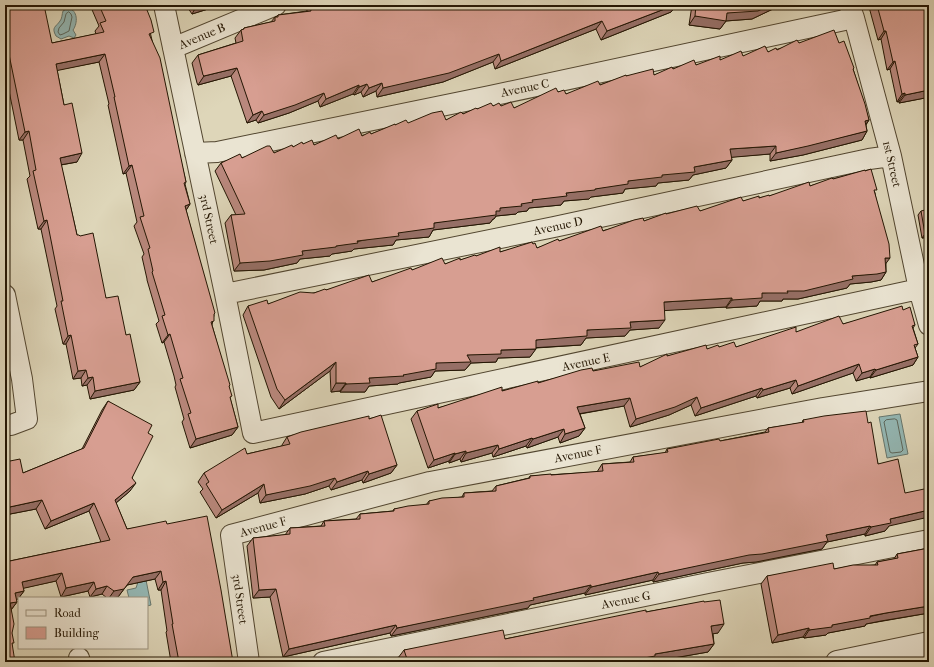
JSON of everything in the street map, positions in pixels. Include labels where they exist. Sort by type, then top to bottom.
[{"type":"street","name":"3rd Street","points":[[164,5],[253,433]]},
{"type":"street","name":"Avenue B","points":[[173,48],[276,5]]},
{"type":"street","name":"Avenue C","points":[[195,153],[217,152],[280,139],[852,12]]},
{"type":"street","name":"1st Street","points":[[852,12],[891,156],[919,290],[929,325]]},
{"type":"street","name":"Avenue D","points":[[225,294],[561,225],[869,159],[891,156]]},
{"type":"street","name":"Avenue E","points":[[253,433],[919,290]]},
{"type":"street","points":[[5,295],[24,392],[27,419],[10,425],[5,425]]},
{"type":"street","name":"Avenue F","points":[[231,535],[430,482],[815,409],[929,391]]},
{"type":"street","name":"3rd Street","points":[[231,535],[249,662]]},
{"type":"street","name":"Avenue G","points":[[323,662],[524,620],[929,540]]},
{"type":"street","points":[[837,662],[926,650]]},
{"type":"water","points":[[68,8],[74,11],[76,17],[76,24],[73,30],[76,35],[74,38],[69,36],[61,39],[56,36],[54,29],[61,20],[63,11]]},
{"type":"water","points":[[900,414],[908,454],[887,458],[879,417]]},
{"type":"water","points":[[145,575],[151,605],[148,606],[148,597],[129,597],[127,590],[136,588],[138,582]]},
{"type":"building","points":[[5,5],[44,5],[52,43],[104,32],[100,23],[106,21],[99,5],[145,5],[154,32],[149,34],[160,58],[186,182],[184,183],[190,204],[185,206],[215,313],[214,321],[211,322],[230,385],[232,396],[230,397],[238,427],[196,439],[188,414],[191,413],[180,379],[183,378],[170,334],[168,335],[162,316],[165,315],[152,272],[148,249],[150,248],[140,217],[144,216],[132,165],[129,166],[105,54],[56,64],[64,105],[72,103],[82,153],[60,158],[77,235],[80,236],[93,233],[106,298],[118,296],[126,335],[130,334],[140,382],[95,391],[93,377],[88,378],[86,370],[78,371],[71,335],[68,336],[61,301],[63,301],[47,220],[44,221],[33,171],[36,170],[29,131],[25,132],[5,35]]},
{"type":"building","points":[[675,5],[607,31],[602,21],[501,61],[499,54],[449,73],[383,88],[382,83],[369,88],[367,84],[359,87],[359,85],[326,99],[324,93],[295,105],[264,115],[262,111],[253,115],[237,68],[203,75],[198,55],[243,41],[241,30],[244,28],[275,21],[275,17],[278,17],[278,15],[311,11],[310,6]]},
{"type":"building","points":[[696,5],[770,5],[758,11],[727,13],[726,21],[695,16]]},
{"type":"building","points":[[877,5],[929,5],[929,90],[905,95],[905,93],[902,94],[895,61],[893,62],[886,31],[884,31]]},
{"type":"building","points":[[834,30],[839,43],[844,41],[854,68],[853,69],[869,120],[865,121],[867,131],[776,153],[776,146],[730,149],[732,160],[694,167],[695,172],[662,175],[662,177],[628,181],[628,184],[566,193],[567,196],[532,200],[533,202],[521,204],[522,206],[500,208],[500,211],[496,211],[496,215],[434,223],[434,228],[398,233],[399,236],[357,241],[358,243],[302,251],[303,255],[270,261],[240,263],[231,215],[245,214],[221,163],[240,154],[242,158],[267,146],[270,146],[274,153],[292,145],[293,147],[302,142],[303,144],[312,140],[314,145],[336,135],[338,139],[359,129],[362,136],[406,120],[408,123],[432,113],[442,111],[446,120],[461,112],[463,114],[491,103],[493,106],[499,103],[501,106],[511,102],[514,108],[556,88],[558,92],[564,90],[566,94],[598,81],[600,85],[626,75],[653,69],[654,75],[694,60],[696,65],[720,56],[720,60],[741,51],[743,56],[765,46],[768,52],[776,48],[777,50],[797,40],[799,43]]},
{"type":"building","points":[[871,169],[877,190],[874,190],[889,244],[890,258],[885,258],[886,272],[852,276],[853,279],[804,291],[787,291],[788,293],[762,293],[762,298],[732,300],[732,298],[664,302],[665,320],[630,322],[631,328],[587,330],[587,336],[536,340],[536,349],[501,350],[501,354],[467,355],[471,362],[436,363],[436,369],[403,375],[404,376],[369,378],[370,383],[336,383],[336,362],[285,400],[277,389],[248,306],[267,300],[268,304],[300,292],[314,293],[325,289],[326,290],[369,275],[372,282],[411,268],[412,270],[442,258],[445,264],[460,258],[460,260],[475,255],[476,256],[500,247],[500,252],[532,242],[533,244],[535,243],[537,248],[558,239],[559,241],[601,226],[603,231],[634,220],[643,218],[644,221],[666,213],[697,206],[700,211],[741,197],[743,201],[759,196],[759,198],[769,196],[809,182],[810,186],[832,178]]},
{"type":"building","points":[[929,209],[929,233],[925,234],[921,211]]},
{"type":"building","points":[[902,306],[903,310],[910,307],[915,325],[912,326],[918,344],[914,345],[918,357],[862,373],[859,364],[798,386],[796,380],[763,390],[762,388],[701,408],[697,397],[675,407],[636,419],[630,398],[577,407],[585,428],[565,434],[564,429],[499,449],[498,445],[466,453],[466,451],[455,453],[434,460],[417,411],[438,404],[438,408],[502,387],[502,391],[592,368],[593,371],[639,362],[640,367],[667,354],[667,356],[706,345],[707,349],[718,345],[719,347],[734,342],[736,347],[796,327],[796,332],[839,316],[843,324]]},
{"type":"building","points":[[108,401],[152,425],[148,433],[153,436],[132,478],[136,483],[115,500],[127,529],[166,521],[167,524],[207,516],[233,662],[179,662],[166,581],[163,582],[161,571],[133,577],[124,589],[114,591],[107,586],[96,589],[94,582],[66,588],[62,573],[22,582],[24,591],[15,593],[17,602],[10,603],[14,624],[12,633],[14,643],[12,643],[15,662],[5,662],[5,562],[110,540],[94,503],[51,521],[42,500],[5,508],[5,462],[20,459],[23,473],[84,448]]},
{"type":"building","points":[[866,411],[868,423],[871,422],[878,464],[898,459],[905,493],[929,488],[929,510],[890,519],[891,523],[826,535],[828,541],[762,554],[749,555],[659,574],[658,572],[591,587],[591,585],[533,598],[534,600],[397,628],[396,625],[289,649],[276,589],[259,590],[253,538],[290,534],[290,528],[325,526],[324,521],[360,519],[360,514],[394,511],[394,509],[408,506],[429,504],[429,501],[442,498],[464,497],[464,493],[496,491],[496,486],[530,478],[530,476],[603,471],[602,464],[634,462],[633,457],[668,452],[667,449],[719,439],[720,441],[769,432],[768,428],[804,422],[803,420]]},
{"type":"building","points":[[381,415],[397,465],[369,474],[368,471],[337,482],[335,478],[310,486],[266,495],[264,484],[222,510],[206,484],[209,482],[204,473],[245,448],[247,454],[290,444],[287,437],[301,432],[369,416],[369,419]]},
{"type":"building","points":[[929,548],[929,606],[870,616],[870,618],[832,625],[832,627],[809,630],[809,628],[778,635],[767,576],[833,563],[834,569],[853,565],[878,565],[877,562],[898,558],[897,554]]},
{"type":"building","points":[[720,600],[724,624],[711,626],[714,644],[655,654],[655,656],[623,662],[392,662],[407,659],[404,650],[503,630],[505,639],[646,610],[646,612],[704,601]]}]
